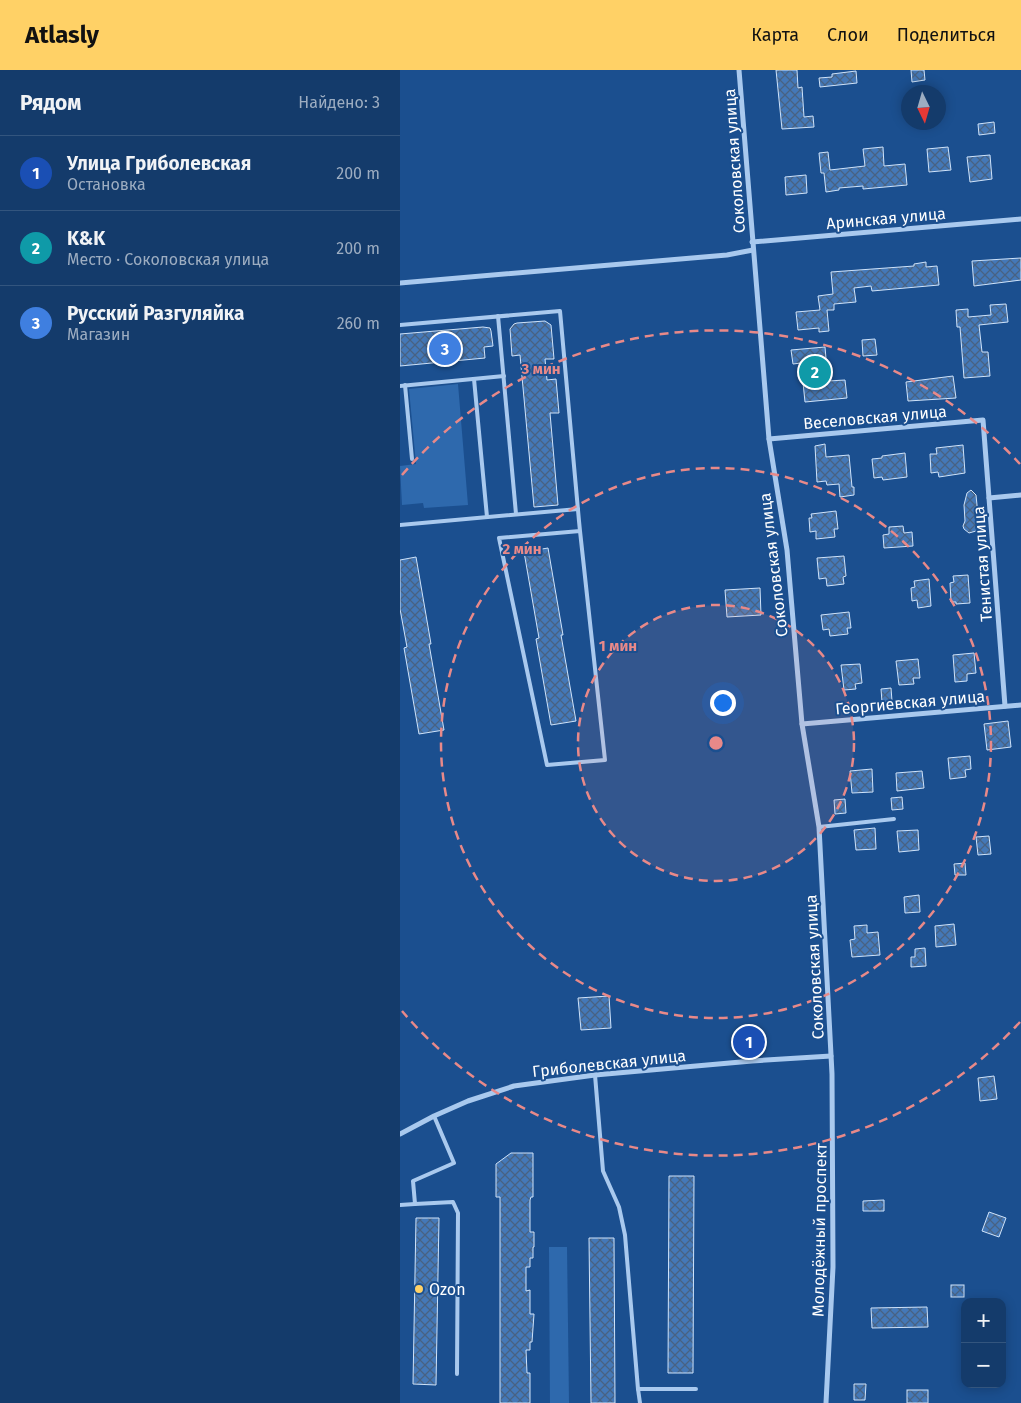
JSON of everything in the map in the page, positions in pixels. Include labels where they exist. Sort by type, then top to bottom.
[{"type":"street","name":"Соколовская улица","points":[[739,70],[770,439],[787,550],[802,724],[819,827],[831,1056]]},
{"type":"street","name":"Аринская улица","points":[[752,242],[1021,219]]},
{"type":"street","points":[[400,282],[727,255],[753,250]]},
{"type":"street","name":"Веселовская улица","points":[[770,439],[982,420]]},
{"type":"street","name":"Тенистая улица","points":[[982,420],[1005,706]]},
{"type":"street","points":[[989,498],[1021,495]]},
{"type":"street","name":"Георгиевская улица","points":[[802,724],[1021,705]]},
{"type":"street","name":"Гриболевская улица","points":[[400,1134],[468,1101],[514,1086],[595,1075],[831,1056]]},
{"type":"street","name":"Молодёжный проспект","points":[[826,1403],[833,1267],[831,1056]]},
{"type":"lane","points":[[400,325],[560,311],[580,532],[605,760],[546,765],[499,538],[580,532]]},
{"type":"lane","points":[[498,316],[516,514]]},
{"type":"lane","points":[[412,458],[402,385],[504,376]]},
{"type":"lane","points":[[474,379],[487,517]]},
{"type":"lane","points":[[400,525],[578,509]]},
{"type":"lane","points":[[819,827],[894,819]]},
{"type":"lane","points":[[595,1075],[603,1171],[619,1206],[625,1235],[640,1403]]},
{"type":"lane","points":[[415,1204],[412,1181],[454,1163],[434,1116]]},
{"type":"lane","points":[[400,1205],[453,1202],[458,1213],[457,1374]]},
{"type":"lane","points":[[638,1389],[696,1389]]},
{"type":"shaded area","points":[[458,384],[468,505],[424,508],[423,503],[402,505],[400,466],[416,464],[409,389]]},
{"type":"shaded area","points":[[549,1247],[567,1247],[569,1403],[550,1403]]},
{"type":"building","points":[[776,70],[797,70],[798,88],[802,87],[804,117],[813,116],[814,127],[782,129]]},
{"type":"building","points":[[911,70],[924,70],[925,80],[912,82]]},
{"type":"building","points":[[856,71],[857,83],[820,87],[819,78],[832,77],[832,74]]},
{"type":"building","points":[[994,122],[995,133],[979,135],[978,124]]},
{"type":"building","points":[[883,147],[884,166],[905,164],[907,185],[863,189],[863,186],[839,188],[839,190],[826,192],[824,173],[821,173],[819,153],[828,152],[830,170],[865,166],[863,149]]},
{"type":"building","points":[[948,147],[951,170],[929,172],[927,149]]},
{"type":"building","points":[[990,155],[992,179],[970,182],[967,157]]},
{"type":"building","points":[[806,175],[807,193],[786,195],[785,177]]},
{"type":"building","points":[[1021,258],[1021,280],[974,286],[972,261]]},
{"type":"building","points":[[926,262],[926,267],[937,266],[939,285],[872,291],[871,286],[854,288],[856,302],[834,304],[834,310],[827,310],[829,331],[819,332],[819,328],[798,330],[796,312],[820,310],[818,296],[833,294],[831,272],[914,266],[914,264]]},
{"type":"building","points":[[1006,304],[1008,322],[979,325],[982,352],[988,352],[990,376],[964,378],[960,327],[957,327],[956,310],[968,309],[968,317],[991,315],[990,305]]},
{"type":"building","points":[[545,321],[551,325],[554,359],[545,359],[547,380],[556,379],[559,413],[550,413],[558,505],[534,507],[520,355],[512,356],[510,329],[517,323]]},
{"type":"building","points":[[490,328],[493,346],[484,347],[485,358],[400,366],[400,334]]},
{"type":"building","points":[[875,339],[877,355],[863,356],[862,340]]},
{"type":"building","points":[[825,347],[828,381],[845,380],[847,398],[805,402],[801,363],[793,364],[791,350]]},
{"type":"building","points":[[953,376],[956,398],[908,401],[906,382]]},
{"type":"building","points":[[825,444],[826,457],[849,455],[854,495],[840,497],[839,484],[827,485],[826,481],[817,482],[815,446]]},
{"type":"building","points":[[963,445],[965,473],[939,477],[938,472],[931,473],[930,454],[937,454],[936,448]]},
{"type":"building","points":[[905,453],[907,477],[883,480],[882,477],[874,478],[872,459]]},
{"type":"building","points":[[971,490],[976,495],[979,525],[976,531],[969,533],[963,526],[965,521],[964,505],[967,493]]},
{"type":"building","points":[[836,511],[838,529],[834,529],[835,537],[816,539],[816,531],[810,532],[809,518],[812,518],[811,514]]},
{"type":"building","points":[[903,526],[904,533],[912,532],[913,546],[884,548],[883,535],[889,534],[889,527]]},
{"type":"building","points":[[548,548],[576,721],[551,725],[536,639],[539,638],[524,552]]},
{"type":"building","points":[[844,556],[846,576],[843,577],[844,584],[827,586],[826,578],[819,579],[817,558]]},
{"type":"building","points":[[416,557],[444,730],[419,734],[404,648],[407,647],[400,609],[400,560]]},
{"type":"building","points":[[968,575],[970,603],[956,604],[956,602],[951,602],[950,583],[954,582],[953,576]]},
{"type":"building","points":[[929,579],[931,606],[918,608],[917,600],[912,601],[911,588],[915,587],[914,581]]},
{"type":"building","points":[[760,588],[761,615],[727,617],[725,590]]},
{"type":"building","points":[[849,612],[851,628],[847,628],[848,634],[830,636],[829,629],[823,630],[821,615]]},
{"type":"building","points":[[974,653],[976,673],[967,674],[967,681],[955,682],[953,655]]},
{"type":"building","points":[[918,659],[920,678],[913,678],[914,684],[899,685],[896,661]]},
{"type":"building","points":[[860,664],[862,683],[855,684],[856,689],[844,690],[841,665]]},
{"type":"building","points":[[891,688],[892,701],[882,702],[881,689]]},
{"type":"building","points":[[1008,721],[1011,747],[987,750],[984,724]]},
{"type":"building","points":[[970,756],[971,769],[965,770],[966,777],[950,779],[948,758]]},
{"type":"building","points":[[872,769],[873,792],[852,793],[850,771]]},
{"type":"building","points":[[922,771],[924,788],[897,791],[896,773]]},
{"type":"building","points":[[902,797],[903,809],[892,810],[891,798]]},
{"type":"building","points":[[845,799],[846,813],[835,814],[834,800]]},
{"type":"building","points":[[875,828],[876,849],[856,850],[854,830]]},
{"type":"building","points":[[918,830],[919,850],[899,852],[897,831]]},
{"type":"building","points":[[989,836],[991,854],[978,855],[976,837]]},
{"type":"building","points":[[965,863],[966,875],[955,875],[954,864]]},
{"type":"building","points":[[919,895],[920,912],[905,913],[904,897]]},
{"type":"building","points":[[954,924],[956,945],[936,947],[935,926]]},
{"type":"building","points":[[867,925],[867,933],[878,932],[880,955],[852,957],[850,940],[855,939],[854,926]]},
{"type":"building","points":[[925,948],[926,966],[911,967],[911,957],[915,957],[915,949]]},
{"type":"building","points":[[609,996],[611,1028],[581,1030],[578,998]]},
{"type":"building","points":[[994,1076],[997,1099],[980,1101],[978,1078]]},
{"type":"building","points":[[511,1153],[533,1153],[533,1197],[530,1200],[530,1232],[534,1232],[534,1247],[533,1258],[530,1258],[530,1267],[526,1267],[526,1291],[530,1290],[530,1314],[534,1314],[532,1342],[530,1342],[530,1350],[526,1350],[527,1373],[530,1373],[530,1403],[500,1403],[500,1197],[496,1197],[496,1164]]},
{"type":"building","points":[[669,1176],[694,1176],[693,1373],[668,1373]]},
{"type":"building","points":[[884,1200],[884,1211],[863,1211],[863,1201]]},
{"type":"building","points":[[989,1212],[1006,1218],[999,1237],[982,1231]]},
{"type":"building","points":[[416,1218],[439,1218],[436,1385],[413,1384]]},
{"type":"building","points":[[589,1238],[614,1238],[615,1403],[591,1403]]},
{"type":"building","points":[[951,1285],[964,1285],[964,1297],[951,1297]]},
{"type":"building","points":[[927,1307],[928,1327],[872,1328],[871,1308]]},
{"type":"building","points":[[854,1384],[866,1384],[865,1400],[854,1400]]},
{"type":"building","points":[[907,1390],[928,1390],[928,1403],[907,1403]]},
{"type":"place","name":"Русский Разгуляйка","points":[[445,349]]},
{"type":"place","name":"K&K","points":[[815,372]]},
{"type":"place","name":"Улица Гриболевская","points":[[749,1042]]},
{"type":"place","name":"Ozon","points":[[419,1289]]}]
